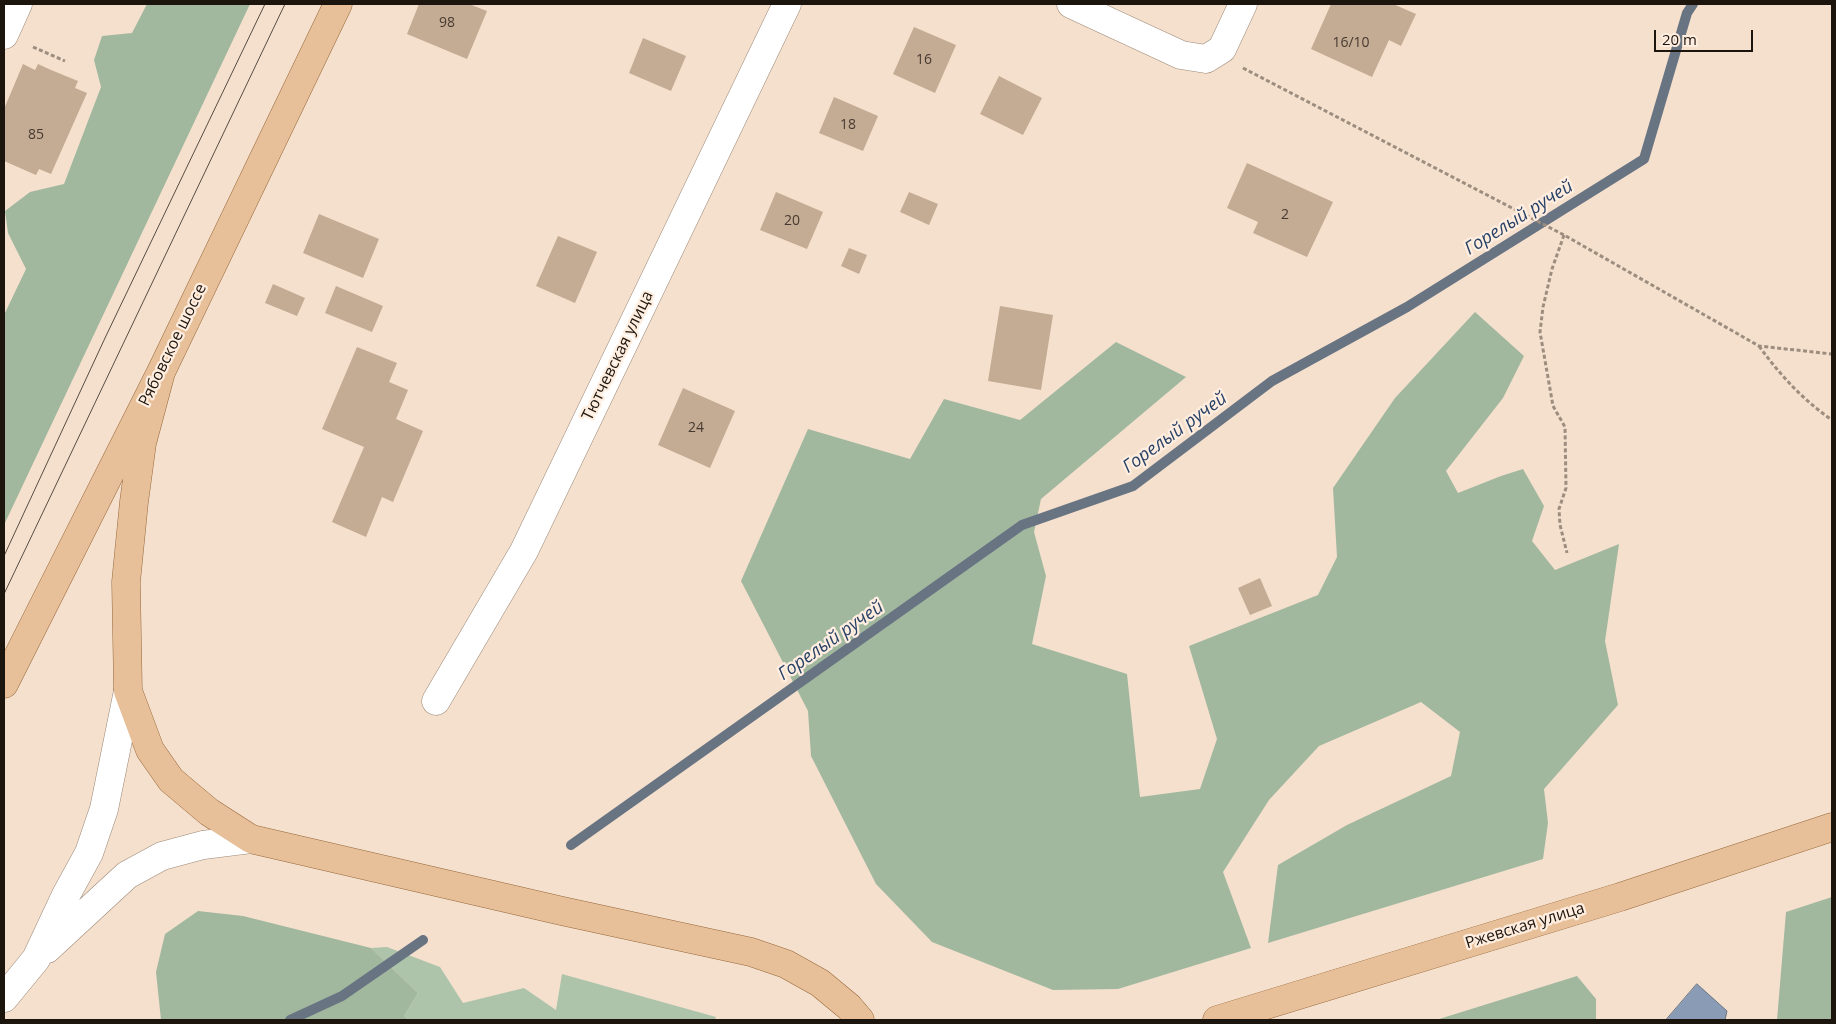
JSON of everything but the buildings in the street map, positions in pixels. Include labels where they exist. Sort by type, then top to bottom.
[{"type":"main road","name":"Рябовское шоссе","points":[[4,684],[161,372],[338,4]]},
{"type":"main road","points":[[161,372],[142,443],[134,502],[126,582],[128,691],[150,750],[170,780],[209,812],[251,839],[562,911],[752,952],[786,964],[820,983],[849,1007],[860,1020]]},
{"type":"main road","name":"Ржевская улица","points":[[1217,1020],[1610,900],[1832,828]]},
{"type":"street","points":[[4,35],[18,4]]},
{"type":"street","name":"Тютчевская улица","points":[[436,701],[524,550],[787,4]]},
{"type":"street","points":[[1071,4],[1181,55],[1206,59],[1222,49],[1243,4]]},
{"type":"street","points":[[36,959],[66,895],[89,853],[104,808],[128,691]]},
{"type":"street","points":[[4,998],[36,959],[127,875],[162,856],[203,845],[251,839]]},
{"type":"path","points":[[1222,49],[1244,69],[1564,235],[1759,346],[1832,354]]},
{"type":"path","points":[[1564,235],[1552,268],[1543,307],[1540,332],[1553,406],[1565,427],[1566,488],[1559,509],[1560,525],[1567,553]]},
{"type":"path","points":[[1759,346],[1776,370],[1812,406],[1832,420]]},
{"type":"green space","points":[[147,4],[250,4],[4,525],[4,315],[26,269],[8,233],[5,211],[30,192],[64,184],[101,87],[94,60],[102,36],[132,33]]},
{"type":"green space","points":[[1475,312],[1524,356],[1503,398],[1446,471],[1458,493],[1523,469],[1544,506],[1532,541],[1555,570],[1619,544],[1605,641],[1618,705],[1544,789],[1548,823],[1543,859],[1268,943],[1278,865],[1347,825],[1451,776],[1460,732],[1421,702],[1319,746],[1269,800],[1223,872],[1251,948],[1118,989],[1053,990],[932,942],[876,884],[811,756],[808,711],[741,581],[808,429],[910,459],[944,399],[1020,420],[1116,342],[1186,377],[1041,499],[1034,532],[1046,576],[1032,644],[1127,674],[1140,797],[1200,789],[1217,739],[1189,646],[1318,595],[1337,557],[1333,488],[1395,398]]},
{"type":"green space","points":[[1832,897],[1832,1020],[1777,1020],[1786,912]]},
{"type":"green space","points":[[198,911],[243,916],[371,948],[418,993],[404,1016],[409,1020],[161,1020],[156,972],[165,934]]},
{"type":"green space","points":[[387,947],[440,967],[463,1003],[524,988],[556,1010],[562,974],[716,1017],[715,1020],[409,1020],[404,1016],[418,993],[371,948]]},
{"type":"green space","points":[[1577,976],[1596,999],[1596,1020],[1436,1020]]},
{"type":"water","points":[[1697,984],[1727,1011],[1725,1020],[1666,1020]]},
{"type":"waterway","name":"Горелый ручей","points":[[571,845],[1022,525],[1133,486],[1272,381],[1407,307],[1644,159],[1687,13],[1693,4]]},
{"type":"waterway","name":"Горелый ручей","points":[[290,1020],[342,996],[423,940]]},
{"type":"tram line","points":[[4,556],[105,338],[265,4]]},
{"type":"tram line","points":[[4,594],[285,4]]}]
